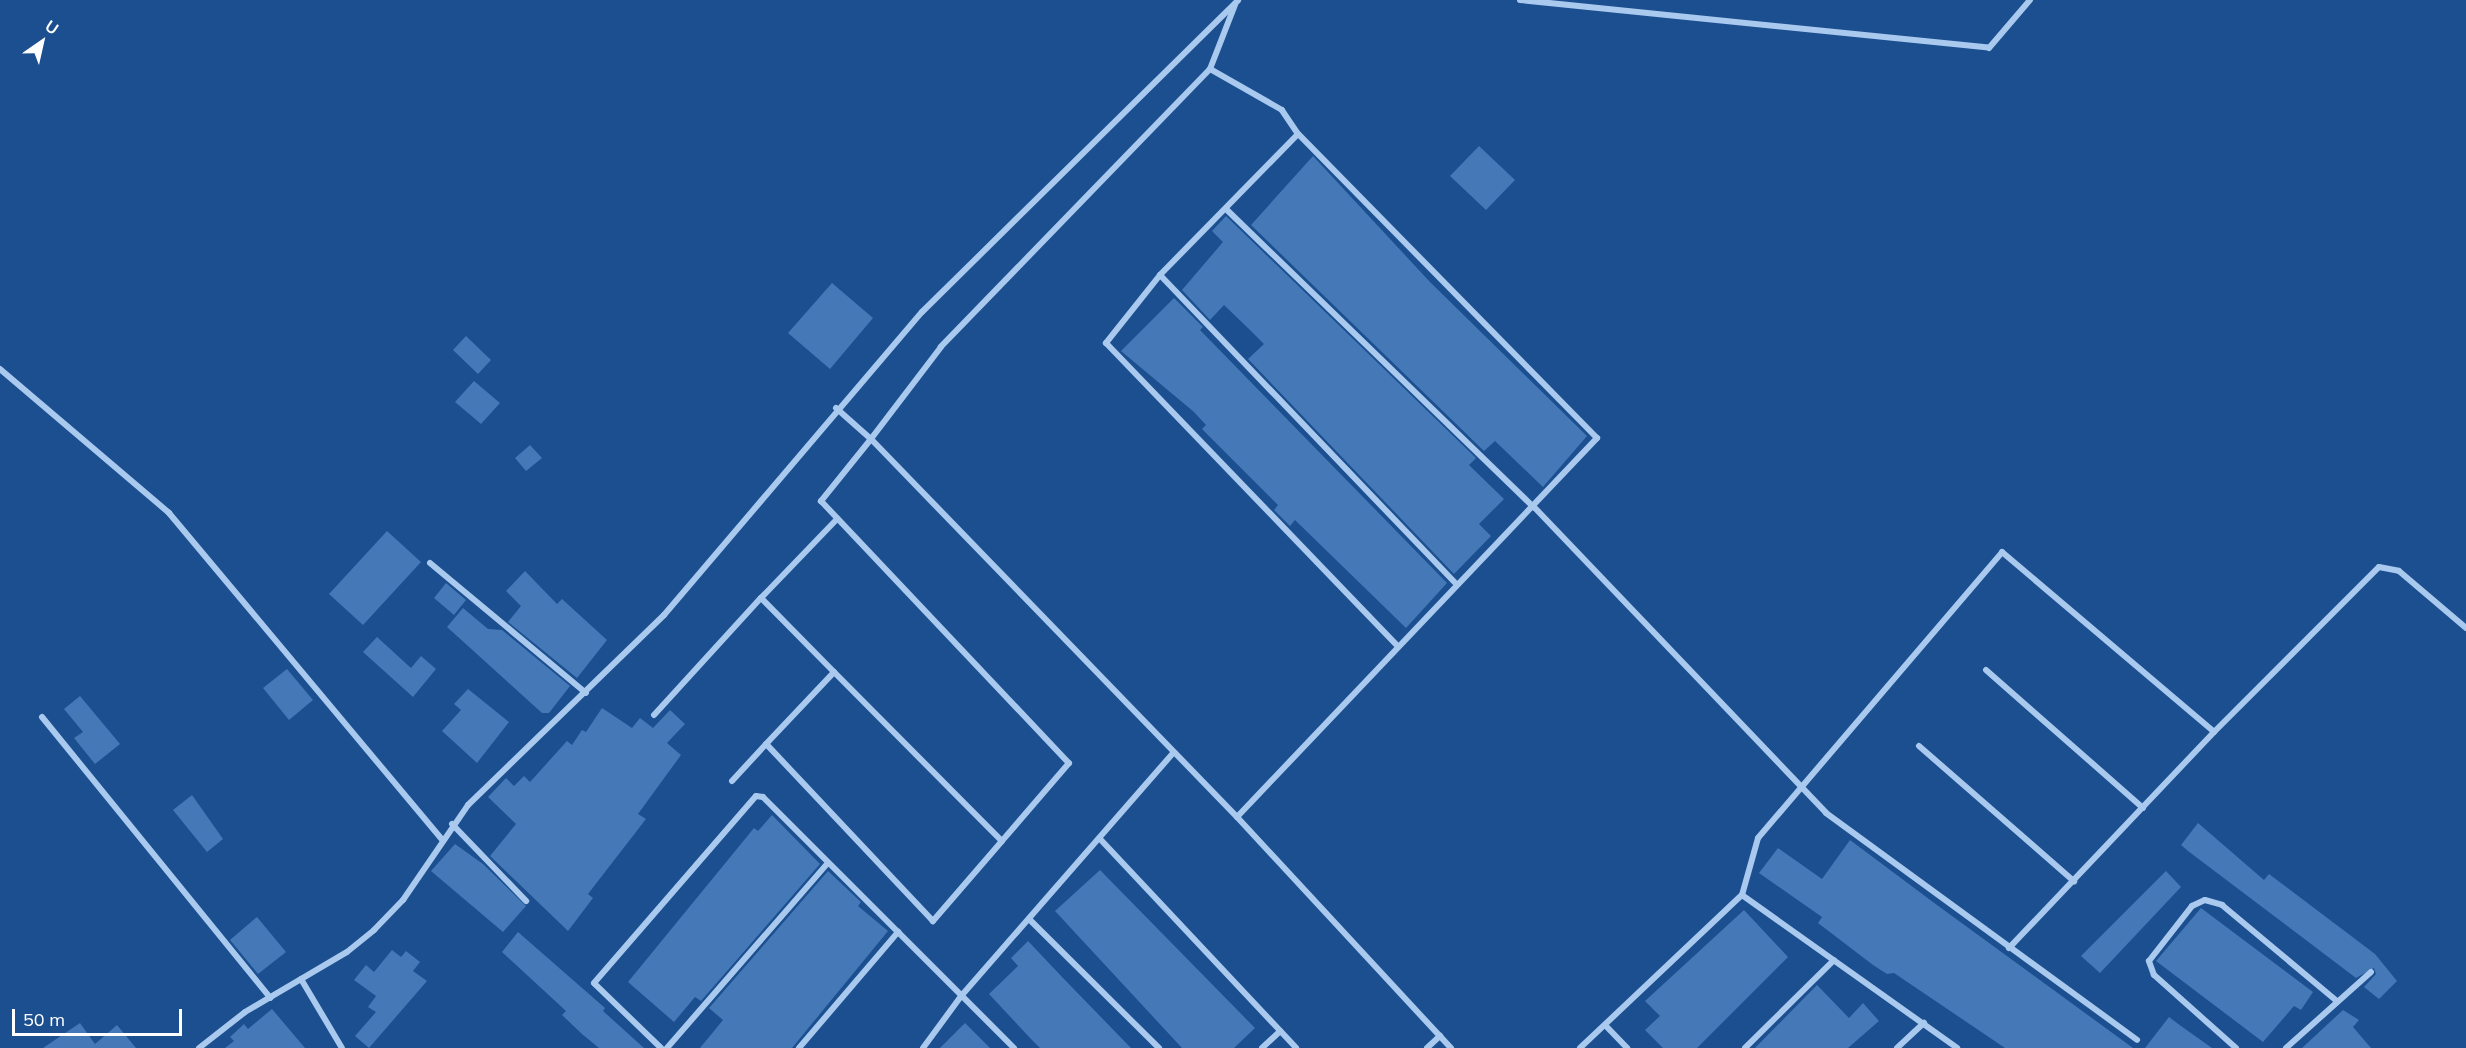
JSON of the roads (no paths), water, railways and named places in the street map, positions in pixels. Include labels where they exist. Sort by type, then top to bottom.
[{"type":"street","points":[[1520,0],[1989,48],[2030,0]]},
{"type":"street","points":[[766,744],[933,921],[1069,763],[821,501],[941,347],[1210,69],[1238,1]]},
{"type":"street","points":[[200,1048],[270,998],[301,980],[374,930],[403,900],[452,824],[664,615],[836,408],[995,237],[1238,1]]},
{"type":"street","points":[[1210,69],[1282,110],[1298,134],[1597,438],[1534,507],[1455,583],[1237,817]]},
{"type":"street","points":[[1298,134],[1160,274],[1106,343],[1397,645]]},
{"type":"street","points":[[1226,209],[1534,507],[1800,787],[1878,854],[2138,1040]]},
{"type":"street","points":[[1160,274],[1455,583]]},
{"type":"street","points":[[0,369],[169,513],[442,839]]},
{"type":"street","points":[[836,408],[871,439],[1172,754],[1237,817],[1451,1048]]},
{"type":"street","points":[[654,715],[837,519]]},
{"type":"street","points":[[1580,1048],[1742,896],[1758,838],[2002,552],[2214,732]]},
{"type":"street","points":[[429,563],[586,693]]},
{"type":"street","points":[[2009,948],[2214,732],[2379,567],[2399,571],[2466,628]]},
{"type":"street","points":[[761,598],[1002,841]]},
{"type":"street","points":[[1986,670],[2143,808]]},
{"type":"street","points":[[732,781],[834,672]]},
{"type":"street","points":[[42,717],[270,998]]},
{"type":"street","points":[[1919,746],[2074,881]]},
{"type":"street","points":[[923,1048],[962,996],[1101,840],[1172,754]]},
{"type":"street","points":[[661,1048],[594,983],[752,800],[763,797],[1014,1048]]},
{"type":"street","points":[[452,824],[526,901]]},
{"type":"street","points":[[1101,840],[1296,1048]]},
{"type":"street","points":[[667,1048],[828,863]]},
{"type":"street","points":[[1742,896],[1957,1048]]},
{"type":"street","points":[[2236,1048],[2154,975],[2148,961],[2192,906],[2205,900],[2222,905],[2337,1001]]},
{"type":"street","points":[[1030,920],[1159,1048]]},
{"type":"street","points":[[799,1048],[898,932]]},
{"type":"street","points":[[1745,1048],[1834,960]]},
{"type":"street","points":[[2286,1048],[2371,972]]},
{"type":"street","points":[[301,980],[342,1048]]},
{"type":"street","points":[[1897,1048],[1924,1023]]},
{"type":"street","points":[[1605,1025],[1627,1048]]},
{"type":"street","points":[[1262,1048],[1280,1031]]},
{"type":"street","points":[[1427,1048],[1440,1036]]}]
